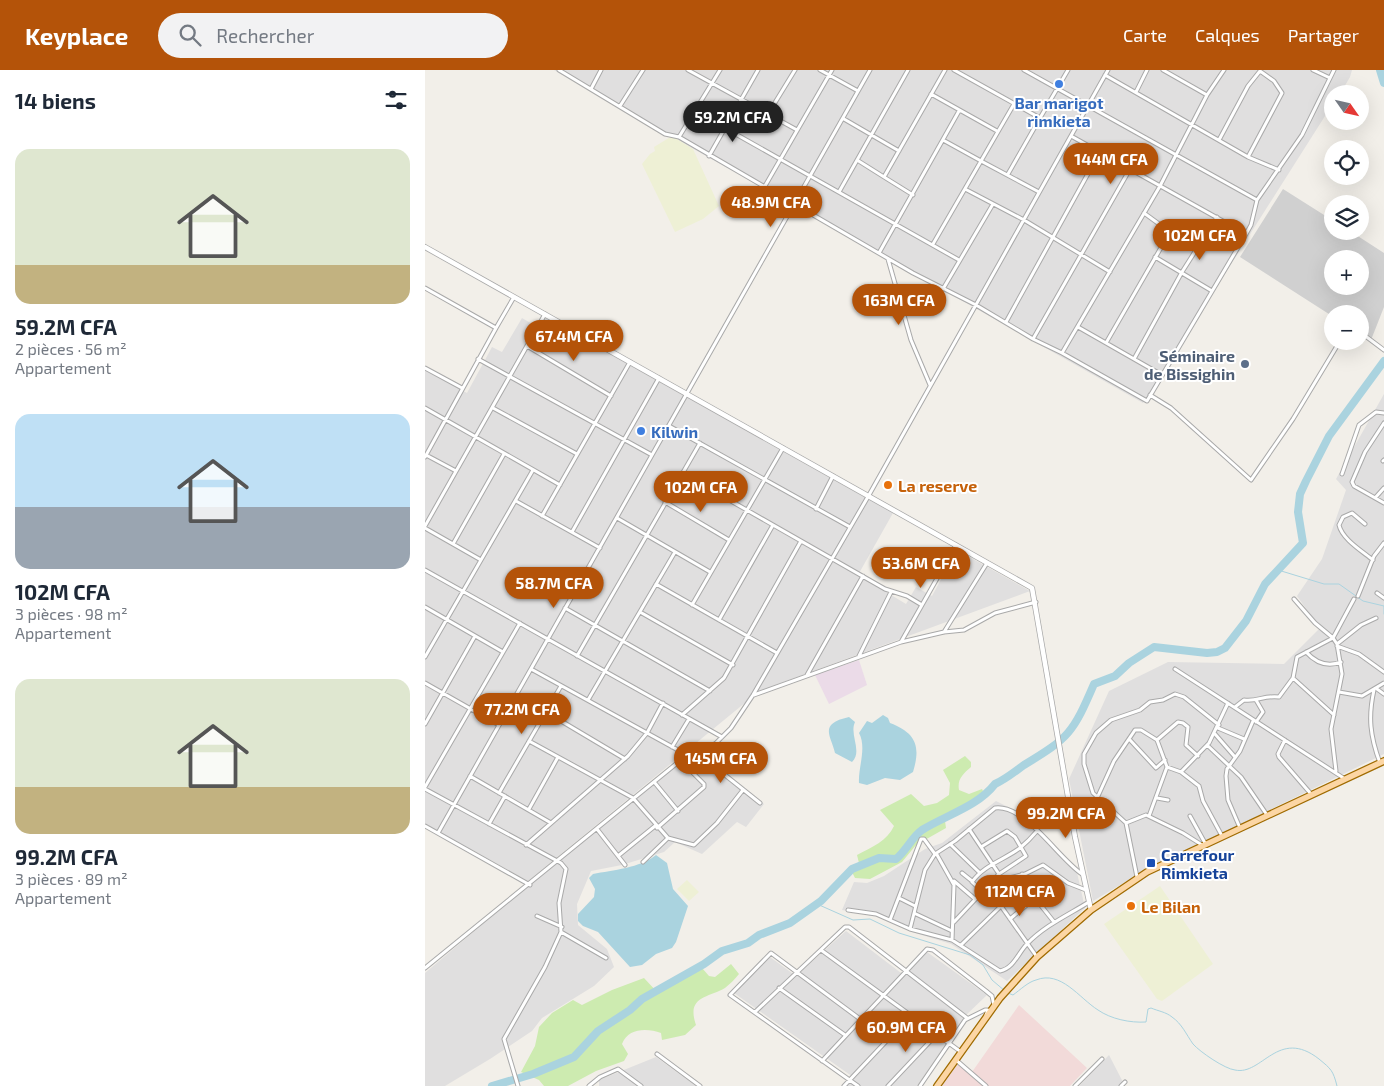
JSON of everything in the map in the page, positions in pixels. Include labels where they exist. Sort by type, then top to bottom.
[{"type":"main road","points":[[937,1086],[1000,998],[1037,957],[1091,910],[1137,878],[1203,844],[1382,762]]},
{"type":"street","points":[[559,70],[665,134],[679,137],[887,258],[976,305],[1033,339],[1062,353],[1147,401],[1246,234],[1257,200],[1302,135],[1335,70]]},
{"type":"street","points":[[591,89],[601,70]]},
{"type":"street","points":[[620,106],[643,70]]},
{"type":"street","points":[[688,70],[712,85],[797,130]]},
{"type":"street","points":[[679,137],[720,70]]},
{"type":"street","points":[[709,156],[758,70]]},
{"type":"street","points":[[768,114],[795,70]]},
{"type":"street","points":[[820,70],[858,91]]},
{"type":"street","points":[[765,186],[831,70]]},
{"type":"street","points":[[438,833],[844,119],[870,70]]},
{"type":"street","points":[[839,192],[908,70]]},
{"type":"street","points":[[885,177],[945,70]]},
{"type":"street","points":[[954,70],[1040,118]]},
{"type":"street","points":[[1024,70],[1257,200]]},
{"type":"street","points":[[1008,174],[1068,70]]},
{"type":"street","points":[[425,968],[530,885],[687,755],[694,750],[715,744],[731,728],[753,695],[869,495],[1108,70]]},
{"type":"street","points":[[1136,92],[1147,70]]},
{"type":"street","points":[[1163,70],[1207,95]]},
{"type":"street","points":[[1062,353],[1160,186],[1207,95],[1223,70]]},
{"type":"street","points":[[1219,140],[1248,86],[1260,70],[1274,81],[1282,93],[1248,157]]},
{"type":"street","points":[[1313,70],[1330,78]]},
{"type":"street","points":[[1105,75],[1192,123],[1248,157],[1279,170]]},
{"type":"street","points":[[931,94],[997,132]]},
{"type":"street","points":[[933,244],[1014,104]]},
{"type":"street","points":[[879,253],[897,225],[959,111]]},
{"type":"street","points":[[844,119],[899,151]]},
{"type":"street","points":[[725,128],[959,260]]},
{"type":"street","points":[[1071,136],[1246,234]]},
{"type":"street","points":[[943,140],[1039,192]]},
{"type":"street","points":[[1006,322],[1100,152]]},
{"type":"street","points":[[857,160],[913,195]]},
{"type":"street","points":[[1033,339],[1130,169]]},
{"type":"street","points":[[965,189],[1024,220],[1110,272]]},
{"type":"street","points":[[943,289],[993,204]]},
{"type":"street","points":[[1144,213],[1170,232],[1191,241],[1202,241]]},
{"type":"street","points":[[1134,359],[1182,272],[1217,218]]},
{"type":"street","points":[[1105,343],[1170,232]]},
{"type":"street","points":[[425,255],[427,248],[1032,588],[1036,602],[1082,874],[1091,910]]},
{"type":"street","points":[[887,258],[911,340],[931,386]]},
{"type":"street","points":[[1155,258],[1212,291]]},
{"type":"street","points":[[425,288],[496,328]]},
{"type":"street","points":[[456,471],[426,456],[514,297]]},
{"type":"street","points":[[481,560],[425,527],[545,314]]},
{"type":"street","points":[[1078,327],[1162,375]]},
{"type":"street","points":[[1369,339],[1384,350]]},
{"type":"street","points":[[527,346],[611,396]]},
{"type":"street","points":[[1150,395],[1175,412],[1251,480],[1293,419],[1335,350]]},
{"type":"street","points":[[478,359],[652,455]]},
{"type":"street","points":[[542,516],[631,362]]},
{"type":"street","points":[[425,368],[463,388]]},
{"type":"street","points":[[572,532],[659,378]]},
{"type":"street","points":[[425,408],[560,485]]},
{"type":"street","points":[[493,408],[577,454]]},
{"type":"street","points":[[1342,474],[1362,421],[1376,412],[1384,413]]},
{"type":"street","points":[[1384,423],[1382,429],[1365,452],[1352,482],[1354,486],[1384,503]]},
{"type":"street","points":[[669,426],[850,527]]},
{"type":"street","points":[[577,656],[699,442]]},
{"type":"street","points":[[425,447],[429,450]]},
{"type":"street","points":[[691,605],[783,448]]},
{"type":"street","points":[[453,544],[504,454]]},
{"type":"street","points":[[425,657],[533,470]]},
{"type":"street","points":[[682,473],[891,592],[907,596],[922,605]]},
{"type":"street","points":[[815,509],[834,476]]},
{"type":"street","points":[[1375,498],[1384,488]]},
{"type":"street","points":[[516,501],[600,548]]},
{"type":"street","points":[[665,502],[729,540]]},
{"type":"street","points":[[1365,524],[1351,513],[1343,516],[1339,525],[1342,532],[1373,560]]},
{"type":"street","points":[[617,518],[710,572]]},
{"type":"street","points":[[719,620],[773,525]]},
{"type":"street","points":[[682,715],[724,678],[733,665],[801,541]]},
{"type":"street","points":[[1358,596],[1373,560],[1384,543]]},
{"type":"street","points":[[901,642],[955,545]]},
{"type":"street","points":[[588,700],[675,552]]},
{"type":"street","points":[[944,632],[987,563]]},
{"type":"street","points":[[425,570],[722,737]]},
{"type":"street","points":[[807,675],[863,576]]},
{"type":"street","points":[[656,584],[777,653]]},
{"type":"street","points":[[859,656],[891,592]]},
{"type":"street","points":[[1377,593],[1384,598]]},
{"type":"street","points":[[1294,599],[1315,623],[1333,638],[1337,645],[1342,674],[1331,739],[1336,772]]},
{"type":"street","points":[[1235,707],[1244,700],[1252,702],[1266,696],[1279,697],[1293,678],[1297,657],[1333,638],[1354,599]]},
{"type":"street","points":[[753,695],[901,642],[944,632],[963,630],[995,613],[1036,602]]},
{"type":"street","points":[[425,607],[503,652]]},
{"type":"street","points":[[565,608],[710,691]]},
{"type":"street","points":[[640,612],[733,665]]},
{"type":"street","points":[[1337,645],[1361,625],[1376,618]]},
{"type":"street","points":[[517,1086],[505,1043],[506,1034],[545,967],[561,932],[559,903],[566,869],[558,862],[425,788],[520,623]]},
{"type":"street","points":[[425,724],[475,636]]},
{"type":"street","points":[[1337,645],[1359,654],[1384,672]]},
{"type":"street","points":[[425,646],[430,648]]},
{"type":"street","points":[[1306,652],[1315,660],[1328,665],[1341,662]]},
{"type":"street","points":[[531,669],[687,755]]},
{"type":"street","points":[[1175,669],[1345,779]]},
{"type":"street","points":[[1293,678],[1334,715]]},
{"type":"street","points":[[425,683],[499,725]]},
{"type":"street","points":[[1339,692],[1362,696],[1384,683]]},
{"type":"street","points":[[499,793],[561,686]]},
{"type":"street","points":[[1375,689],[1384,694]]},
{"type":"street","points":[[1375,689],[1369,715],[1369,729],[1382,762]]},
{"type":"street","points":[[1137,878],[1126,823],[1093,793],[1084,764],[1084,754],[1096,733],[1111,720],[1140,710],[1150,702],[1163,700],[1175,694],[1184,697],[1219,727],[1244,739]]},
{"type":"street","points":[[1240,828],[1229,800],[1226,776],[1229,766],[1244,739],[1263,712],[1256,700]]},
{"type":"street","points":[[1181,772],[1198,756],[1215,734],[1229,703]]},
{"type":"street","points":[[526,845],[625,759],[647,733],[663,704]]},
{"type":"street","points":[[546,712],[625,759]]},
{"type":"street","points":[[672,747],[689,719]]},
{"type":"street","points":[[1157,740],[1178,722],[1183,722],[1188,727],[1186,745],[1198,756]]},
{"type":"street","points":[[1098,796],[1119,754],[1137,729],[1157,740],[1167,767],[1149,816]]},
{"type":"street","points":[[1215,734],[1235,757]]},
{"type":"street","points":[[1130,740],[1156,768],[1165,760]]},
{"type":"street","points":[[1285,740],[1278,754],[1279,757],[1312,794]]},
{"type":"street","points":[[529,741],[633,798],[656,827],[668,838],[694,845],[717,822],[743,790]]},
{"type":"street","points":[[1207,745],[1245,782],[1267,815]]},
{"type":"street","points":[[694,750],[760,803]]},
{"type":"street","points":[[529,809],[558,757]]},
{"type":"street","points":[[618,856],[678,811],[705,785],[681,761]]},
{"type":"street","points":[[1167,767],[1181,772],[1200,787],[1203,800],[1222,836]]},
{"type":"street","points":[[470,776],[551,822]]},
{"type":"street","points":[[655,783],[678,811]]},
{"type":"street","points":[[489,824],[505,796]]},
{"type":"street","points":[[1157,798],[1168,800]]},
{"type":"street","points":[[910,929],[916,914],[915,906],[925,870],[935,853],[969,829],[985,814],[1001,807],[1019,814],[1059,855],[1082,874]]},
{"type":"street","points":[[1126,823],[1144,815],[1149,816],[1203,844]]},
{"type":"street","points":[[1190,816],[1203,844]]},
{"type":"street","points":[[425,826],[530,885]]},
{"type":"street","points":[[597,829],[625,865]]},
{"type":"street","points":[[969,829],[999,874]]},
{"type":"street","points":[[954,922],[999,874],[1025,858],[1021,847],[1013,835],[1005,831],[981,847]]},
{"type":"street","points":[[972,882],[979,873],[1021,847],[1037,831]]},
{"type":"street","points":[[643,862],[668,838]]},
{"type":"street","points":[[890,920],[921,839],[925,839],[954,881],[975,899]]},
{"type":"street","points":[[949,844],[979,873]]},
{"type":"street","points":[[991,884],[1043,865],[1068,883],[1086,890]]},
{"type":"street","points":[[962,873],[983,891]]},
{"type":"street","points":[[1021,874],[1035,898],[1054,922]]},
{"type":"street","points":[[952,940],[954,881]]},
{"type":"street","points":[[991,884],[1001,906],[1037,957]]},
{"type":"street","points":[[899,898],[915,906]]},
{"type":"street","points":[[1010,919],[1035,898]]},
{"type":"street","points":[[848,910],[877,914],[910,929],[952,940],[1000,971],[1011,965],[1027,943],[1054,922],[1090,902]]},
{"type":"street","points":[[961,945],[1001,906]]},
{"type":"street","points":[[916,914],[952,930]]},
{"type":"street","points":[[537,916],[562,927]]},
{"type":"street","points":[[755,1012],[845,927],[849,927],[967,1018]]},
{"type":"street","points":[[561,932],[607,958]]},
{"type":"street","points":[[822,1061],[927,949],[933,950],[992,996],[994,1005]]},
{"type":"street","points":[[821,950],[961,1052]]},
{"type":"street","points":[[858,1086],[730,995],[768,954],[773,954],[860,1020]]},
{"type":"street","points":[[779,988],[845,1035]]},
{"type":"street","points":[[921,1086],[967,1018],[988,1010],[986,1016]]},
{"type":"street","points":[[844,1086],[911,1015]]},
{"type":"street","points":[[888,1086],[937,1034]]},
{"type":"street","points":[[657,1054],[700,1086]]},
{"type":"street","points":[[1075,1086],[1102,1059]]},
{"type":"street","points":[[956,1060],[986,1086]]},
{"type":"street","points":[[589,1086],[600,1077],[618,1069],[641,1086]]},
{"type":"street","points":[[1121,1086],[1125,1082]]},
{"type":"shaded area","points":[[554,70],[1352,70],[1345,85],[1324,85],[1324,118],[1143,403]]},
{"type":"shaded area","points":[[1283,189],[1324,215],[1324,240],[1364,240],[1384,253],[1384,307],[1371,340],[1369,339],[1369,305],[1324,305],[1324,311],[1240,257]]},
{"type":"shaded area","points":[[522,318],[539,328],[546,318],[893,513],[858,575],[906,604],[916,587],[932,596],[957,550],[1030,591],[751,694],[746,702],[528,881],[425,824],[425,370],[467,393],[492,347],[502,352]]},
{"type":"shaded area","points":[[1384,394],[1384,754],[1139,874],[1093,901],[1069,779],[1109,691],[1168,662],[1284,664],[1320,628],[1297,596],[1322,559],[1346,490],[1336,479]]},
{"type":"shaded area","points":[[859,660],[867,685],[829,704],[815,675]]},
{"type":"shaded area","points":[[694,751],[764,804],[746,827],[737,822],[702,854],[675,842],[664,852],[622,865],[591,871],[577,904],[578,925],[607,949],[614,967],[594,986],[542,1018],[532,1031],[490,1059],[445,1086],[425,1086],[425,973],[564,855]]},
{"type":"shaded area","points":[[996,801],[1026,816],[1076,868],[1085,908],[1007,981],[951,944],[912,932],[878,917],[842,910],[854,882],[867,883],[884,876],[925,849],[942,843]]},
{"type":"shaded area","points":[[846,931],[905,976],[927,952],[987,995],[963,1018],[917,1086],[845,1086],[853,1077],[734,993],[770,957],[796,976]]},
{"type":"shaded area","points":[[1019,1005],[1087,1068],[1070,1086],[942,1086],[960,1061],[972,1072]]},
{"type":"shaded area","points":[[1109,1055],[1125,1086],[1079,1086]]},
{"type":"shaded area","points":[[656,1057],[696,1086],[599,1086],[599,1080]]},
{"type":"green space","points":[[672,136],[693,149],[719,206],[703,219],[675,232],[642,164],[655,151],[654,147]]},
{"type":"green space","points":[[965,756],[971,762],[971,767],[963,774],[959,790],[969,794],[982,789],[984,793],[953,812],[945,821],[946,828],[916,845],[902,862],[870,879],[855,878],[852,872],[860,867],[857,855],[883,840],[894,826],[880,810],[911,794],[924,806],[937,803],[949,795],[950,783],[943,770]]},
{"type":"green space","points":[[687,880],[699,892],[689,901],[677,889]]},
{"type":"green space","points":[[1160,886],[1213,964],[1162,1001],[1157,999],[1104,924]]},
{"type":"green space","points":[[731,964],[739,974],[725,988],[700,999],[696,1003],[694,1015],[696,1025],[685,1035],[662,1040],[661,1033],[656,1031],[644,1030],[633,1032],[622,1044],[628,1054],[624,1061],[596,1071],[568,1086],[544,1086],[539,1080],[521,1072],[535,1046],[539,1027],[552,1013],[573,1000],[582,1005],[612,990],[644,978],[658,993],[702,968],[709,976],[715,977]]},
{"type":"water","points":[[883,715],[888,718],[890,723],[906,731],[911,736],[916,748],[913,772],[900,780],[885,778],[867,785],[859,783],[862,745],[859,733],[867,721],[872,723]]},
{"type":"water","points":[[849,717],[855,722],[856,753],[852,762],[835,753],[829,736],[830,727],[833,723]]},
{"type":"water","points":[[656,855],[667,863],[673,889],[688,906],[676,942],[672,948],[656,954],[642,965],[630,967],[598,932],[583,926],[578,921],[578,914],[594,897],[595,889],[589,878],[593,874],[634,866]]},
{"type":"waterway","points":[[1380,70],[1384,83]]},
{"type":"waterway","points":[[492,1086],[533,1074],[574,1057],[598,1031],[630,1010],[642,999],[704,964],[722,951],[748,943],[759,935],[790,923],[821,901],[852,869],[879,858],[896,859],[922,830],[970,805],[988,792],[995,784],[1051,748],[1068,733],[1081,714],[1094,684],[1115,676],[1129,663],[1154,647],[1207,653],[1217,652],[1225,648],[1246,621],[1265,584],[1303,543],[1298,512],[1300,494],[1329,436],[1384,361]]},
{"type":"waterway","points":[[1278,570],[1324,584],[1339,584],[1363,601],[1384,606],[1384,614]]},
{"type":"waterway","points":[[817,904],[853,920],[870,919],[899,933],[970,955],[983,965],[992,980],[1005,991]]},
{"type":"waterway","points":[[1008,993],[1013,995],[1027,984],[1036,980],[1054,979],[1062,982],[1098,1010],[1115,1018],[1134,1022],[1146,1022],[1148,1009],[1151,1008],[1167,1014],[1179,1023],[1196,1047],[1225,1067],[1245,1070],[1282,1050],[1292,1048],[1305,1051],[1319,1059],[1333,1073],[1337,1086]]},
{"type":"place","name":"Bar marigot rimkieta","points":[[1059,84]]},
{"type":"place","name":"Séminaire de Bissighin","points":[[1245,364]]},
{"type":"place","name":"Kilwin","points":[[641,431]]},
{"type":"place","name":"La reserve","points":[[888,485]]},
{"type":"place","name":"Carrefour Rimkieta","points":[[1151,863]]},
{"type":"place","name":"Le Bilan","points":[[1131,906]]}]
